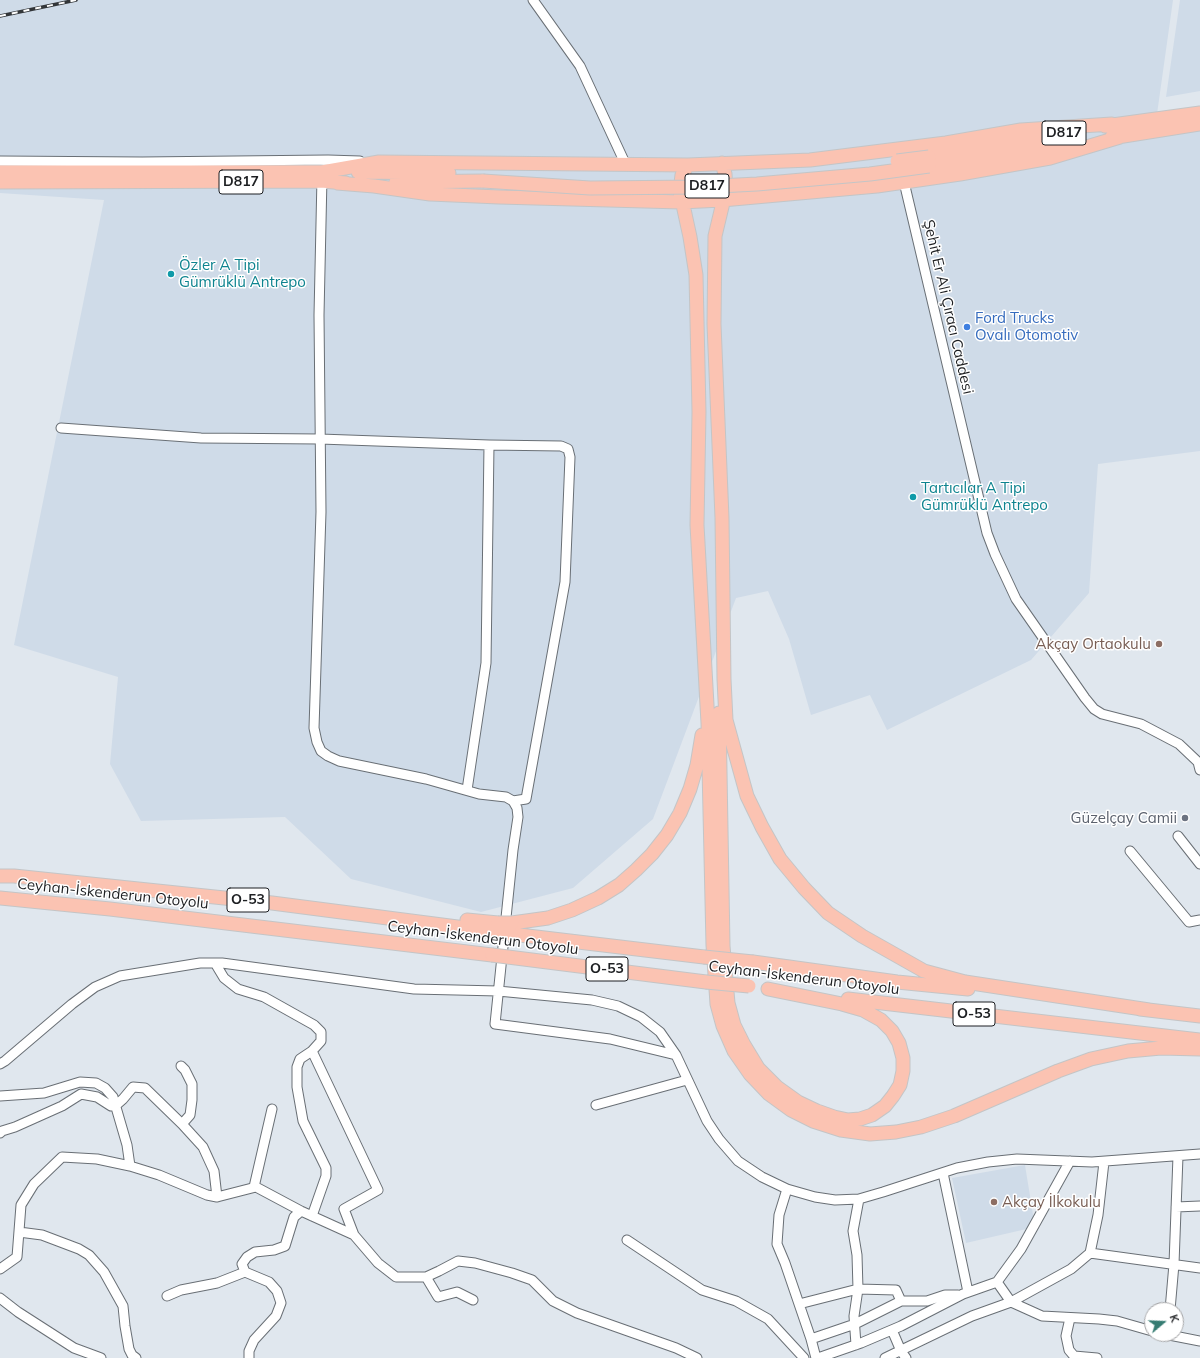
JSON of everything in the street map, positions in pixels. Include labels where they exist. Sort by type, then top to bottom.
[{"type":"highway","name":"D817","points":[[929,162],[1112,124],[1200,113]]},
{"type":"highway","points":[[322,177],[379,162],[688,165],[810,160],[946,143],[1021,130],[1112,124]]},
{"type":"highway","name":"D817","points":[[0,172],[322,177],[483,177],[589,179],[699,178],[929,162],[1120,137],[1200,124]]},
{"type":"highway","points":[[337,183],[374,186],[430,194],[681,202],[722,200],[877,186],[960,174],[1050,158],[1120,137]]},
{"type":"highway","points":[[722,164],[725,174],[726,190],[722,200],[715,236],[714,324],[722,533],[726,720],[747,796],[762,827],[780,858],[804,888],[828,913],[862,936],[924,971],[965,982],[1149,1010]]},
{"type":"highway","points":[[688,165],[682,175],[680,191],[681,202],[690,237],[696,275],[699,404],[697,525],[708,723],[717,1004],[723,1026],[734,1051],[750,1074],[769,1094],[790,1110],[813,1121],[841,1130],[870,1134],[896,1132],[921,1127],[954,1116],[1058,1071],[1091,1059],[1128,1051],[1148,1049],[1200,1049]]},
{"type":"highway","name":"D817","points":[[0,182],[322,177],[337,183],[483,177]]},
{"type":"highway","points":[[722,533],[717,608],[723,946],[728,1003],[734,1025],[758,1068],[778,1087],[798,1102],[834,1117],[848,1120],[866,1117],[885,1106],[900,1085],[903,1071],[899,1043],[892,1030],[881,1020],[863,1010],[842,1004],[768,989]]},
{"type":"highway","points":[[512,928],[572,910],[598,898],[618,885],[636,870],[652,854],[666,835],[680,813],[690,789],[697,765],[701,742],[703,712],[704,647]]},
{"type":"highway","name":"Ceyhan-İskenderun Otoyolu","points":[[0,876],[14,876],[103,885],[497,928],[512,928],[704,957],[753,962],[897,982],[1200,1016]]},
{"type":"highway","name":"Ceyhan-İskenderun Otoyolu","points":[[0,898],[110,909],[895,1005],[1200,1040]]},
{"type":"street","points":[[533,0],[580,66],[624,164]]},
{"type":"street","points":[[0,161],[142,162],[328,160],[379,162]]},
{"type":"street","points":[[322,177],[319,315],[321,512],[314,728],[317,742],[321,751],[339,761],[426,779],[479,794],[506,797],[513,801],[517,808],[518,818],[513,850],[495,1024],[610,1039],[676,1055]]},
{"type":"street","name":"Şehit Er Ali Çıracı Caddesi","points":[[904,182],[983,521],[994,554],[1016,599],[1094,709],[1102,714],[1141,724],[1179,744],[1198,761]]},
{"type":"street","points":[[61,428],[201,438],[320,439],[561,446],[568,449],[570,457],[565,582],[526,799],[513,801]]},
{"type":"street","points":[[467,790],[486,663],[489,445]]},
{"type":"street","points":[[1178,836],[1200,864]]},
{"type":"street","points":[[1130,851],[1189,922],[1200,920]]},
{"type":"street","points":[[0,1064],[72,1004],[95,987],[120,976],[200,963],[215,963],[340,978],[414,989],[498,991],[592,1000],[618,1006],[641,1017],[660,1032],[676,1055],[707,1121],[719,1139],[738,1161],[762,1177],[788,1190],[815,1197],[835,1200],[859,1199],[957,1168],[988,1162],[1017,1159],[1104,1162],[1200,1154]]},
{"type":"street","points":[[215,963],[224,978],[238,989],[264,997],[314,1025],[321,1032],[321,1041],[312,1051],[300,1059],[297,1067],[297,1087],[303,1121],[326,1168],[326,1176],[312,1216]]},
{"type":"street","points":[[312,1051],[378,1190],[344,1209],[354,1236],[378,1263],[396,1277],[426,1277],[458,1261],[475,1263],[512,1273],[532,1280],[553,1301],[577,1313],[676,1348],[697,1358]]},
{"type":"street","points":[[181,1066],[185,1070],[192,1084],[190,1115],[182,1124]]},
{"type":"street","points":[[596,1105],[688,1080]]},
{"type":"street","points":[[0,1096],[44,1093],[80,1082],[96,1084],[105,1088],[113,1097],[116,1106],[127,1144],[130,1166]]},
{"type":"street","points":[[116,1106],[133,1087],[145,1088],[203,1147],[214,1171],[217,1197]]},
{"type":"street","points":[[0,1133],[2,1130],[15,1127],[62,1106],[81,1094],[97,1097],[111,1106],[116,1106]]},
{"type":"street","points":[[254,1187],[272,1109]]},
{"type":"street","points":[[1171,1302],[1174,1264],[1178,1156]]},
{"type":"street","points":[[0,1269],[17,1257],[21,1205],[34,1184],[62,1157],[97,1159],[130,1166],[159,1175],[207,1195],[217,1197],[256,1187],[301,1211],[354,1236]]},
{"type":"street","points":[[788,1190],[779,1215],[777,1244],[785,1263],[817,1358],[894,1333],[966,1293],[997,1282],[1021,1249],[1070,1161]]},
{"type":"street","points":[[885,1358],[902,1352],[972,1316],[1011,1302],[1071,1269],[1090,1253],[1098,1215],[1104,1162]]},
{"type":"street","points":[[943,1173],[966,1293]]},
{"type":"street","points":[[856,1345],[854,1316],[858,1289],[857,1255],[853,1232],[859,1199]]},
{"type":"street","points":[[1176,1207],[1200,1206]]},
{"type":"street","points":[[245,1272],[242,1264],[247,1257],[255,1252],[274,1250],[285,1246],[294,1217],[301,1211]]},
{"type":"street","points":[[19,1232],[42,1235],[79,1249],[88,1255],[104,1272],[123,1306],[129,1349],[132,1355],[136,1358]]},
{"type":"street","points":[[627,1240],[702,1290],[736,1301],[768,1319],[804,1358]]},
{"type":"street","points":[[1090,1253],[1200,1268]]},
{"type":"street","points":[[167,1296],[181,1290],[217,1284],[245,1272],[269,1282],[277,1291],[280,1303],[276,1316],[254,1340],[249,1351],[249,1358]]},
{"type":"street","points":[[426,1277],[438,1297],[457,1292],[473,1300]]},
{"type":"street","points":[[997,1282],[1011,1302],[1042,1316],[1117,1321],[1144,1329]]},
{"type":"street","points":[[799,1304],[858,1289],[896,1290],[901,1301]]},
{"type":"street","points":[[811,1339],[855,1324],[901,1301],[927,1302],[945,1295],[966,1293]]},
{"type":"street","points":[[0,1298],[18,1312],[74,1348],[101,1358]]},
{"type":"street","points":[[1070,1318],[1066,1336],[1069,1350],[1074,1356],[1097,1358]]},
{"type":"street","points":[[894,1333],[902,1352]]},
{"type":"street","points":[[1184,1337],[1200,1340]]},
{"type":"street","points":[[676,1348],[679,1358]]},
{"type":"shaded area","points":[[0,0],[1173,0],[1157,114],[1200,107],[1200,451],[1098,464],[1089,593],[1031,660],[887,730],[870,695],[811,715],[789,639],[768,591],[736,598],[653,819],[573,888],[481,912],[351,879],[285,817],[141,821],[110,764],[118,677],[14,645],[104,200],[0,193]]},
{"type":"shaded area","points":[[1180,0],[1200,0],[1200,91],[1166,97]]},
{"type":"shaded area","name":"Akçay İlkokulu","points":[[1025,1165],[1035,1227],[966,1243],[952,1178]]},
{"type":"railway","points":[[0,16],[76,0]]},
{"type":"place","name":"Özler A Tipi Gümrüklü Antrepo","points":[[171,274]]},
{"type":"place","name":"Ford Trucks Ovalı Otomotiv","points":[[967,327]]},
{"type":"place","name":"Tartıcılar A Tipi Gümrüklü Antrepo","points":[[913,497]]},
{"type":"place","name":"Akçay Ortaokulu","points":[[1159,644]]},
{"type":"place","name":"Güzelçay Camii","points":[[1185,818]]},
{"type":"place","name":"Akçay İlkokulu","points":[[994,1202]]}]
